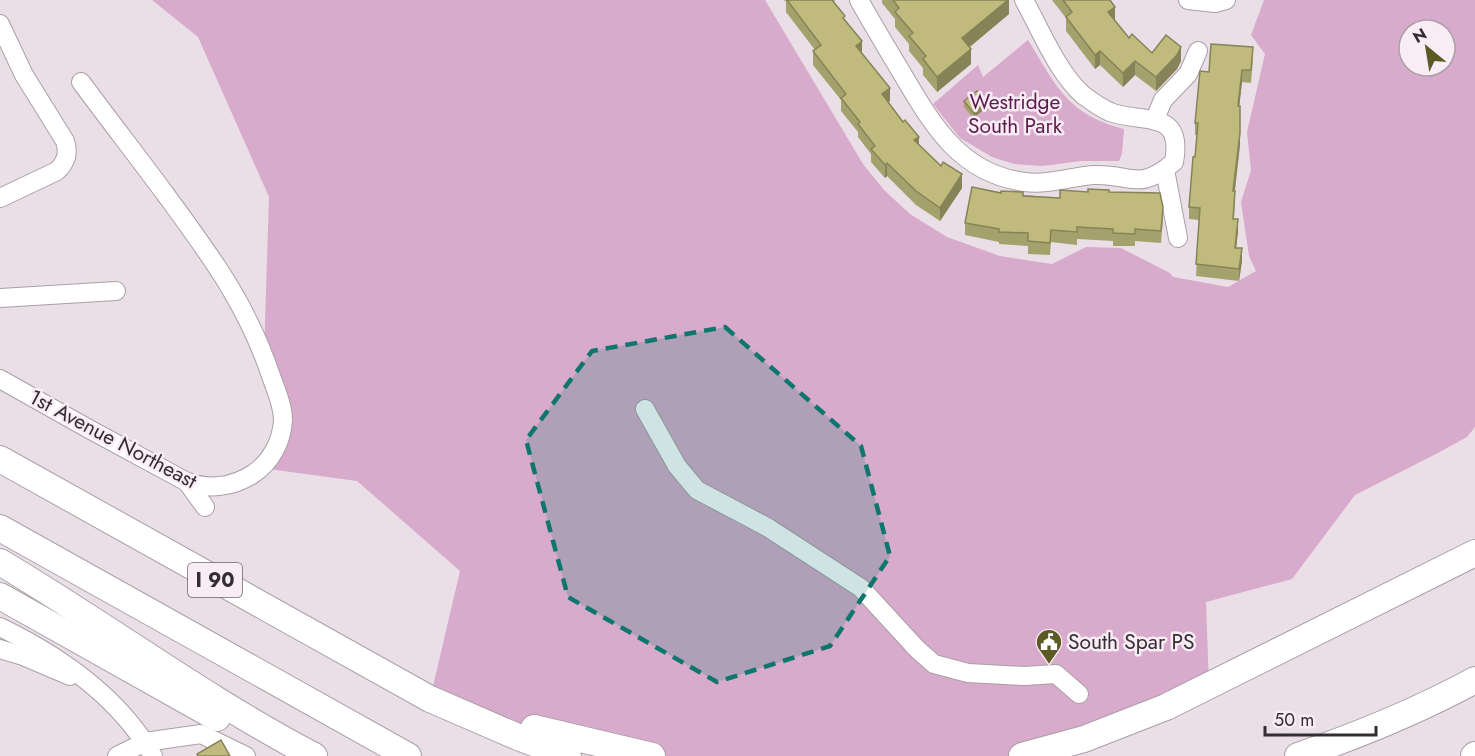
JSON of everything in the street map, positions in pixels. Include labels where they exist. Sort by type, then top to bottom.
[{"type":"highway","name":"I 90","points":[[0,459],[430,699],[568,756]]},
{"type":"highway","points":[[0,528],[408,756]]},
{"type":"highway","points":[[1022,756],[1084,739],[1166,706],[1475,553]]},
{"type":"highway","points":[[0,562],[246,718],[314,756]]},
{"type":"highway","points":[[1070,756],[1117,741],[1195,708],[1475,567]]},
{"type":"highway","points":[[0,596],[212,716],[305,756]]},
{"type":"highway","points":[[1298,756],[1412,712],[1475,680]]},
{"type":"highway","points":[[430,699],[554,734],[652,756]]},
{"type":"street","points":[[859,0],[930,122],[954,148],[984,170],[1001,177],[1035,182],[1053,182],[1095,175],[1134,180],[1154,178],[1165,170],[1174,162],[1177,145],[1171,130],[1155,119],[1111,112],[1081,93],[1060,65],[1024,0]]},
{"type":"street","points":[[1188,0],[1215,3],[1226,0]]},
{"type":"street","points":[[0,24],[24,75],[64,141],[67,153],[63,165],[57,171],[0,198]]},
{"type":"street","points":[[1155,119],[1163,100],[1188,74],[1198,51]]},
{"type":"street","name":"1st Avenue Northeast","points":[[0,379],[88,429],[187,482],[201,487],[215,487],[250,476],[261,468],[274,451],[281,433],[283,418],[278,396],[264,355],[243,308],[222,272],[81,82]]},
{"type":"street","points":[[1165,170],[1178,238]]},
{"type":"street","points":[[0,298],[116,291]]},
{"type":"street","points":[[645,409],[677,466],[697,490],[767,527],[861,588],[917,649],[934,664],[968,673],[1024,676],[1056,674],[1079,694]]},
{"type":"street","points":[[187,482],[205,507]]},
{"type":"street","points":[[0,627],[51,653],[122,712],[149,749]]},
{"type":"street","points":[[0,649],[23,656],[91,686]]},
{"type":"street","points":[[117,756],[201,734],[246,756]]},
{"type":"highlighted area","points":[[725,327],[861,446],[890,556],[830,646],[717,682],[568,597],[526,440],[592,351]]},
{"type":"green space","points":[[152,0],[765,0],[863,164],[884,190],[910,214],[947,237],[1000,256],[1052,264],[1086,247],[1121,248],[1170,273],[1173,277],[1228,287],[1256,271],[1249,256],[1241,202],[1251,170],[1247,132],[1265,54],[1251,35],[1264,0],[1475,0],[1475,427],[1467,437],[1355,495],[1292,579],[1206,602],[1209,686],[1022,756],[652,756],[554,734],[430,699],[460,571],[357,481],[261,468],[281,433],[264,355],[269,197],[198,37]]},
{"type":"green space","name":"Westridge South Park","points":[[1028,40],[1056,85],[1076,107],[1105,123],[1124,129],[1122,154],[1119,161],[1081,161],[1043,166],[1014,164],[992,157],[960,138],[933,104],[978,65],[983,77]]},
{"type":"building","points":[[787,0],[832,0],[862,41],[856,46],[890,88],[882,94],[903,122],[905,120],[919,137],[914,140],[941,166],[943,162],[962,174],[940,208],[916,191],[887,163],[885,165],[871,149],[875,146],[841,98],[846,94],[813,51],[821,45]]},
{"type":"building","points":[[893,0],[1008,0],[962,38],[971,49],[937,77],[923,59],[926,56],[909,36],[913,33],[895,12],[899,8]]},
{"type":"building","points":[[1063,0],[1110,0],[1115,7],[1108,12],[1129,38],[1132,34],[1152,53],[1166,35],[1181,47],[1177,55],[1156,77],[1135,61],[1123,73],[1100,51],[1095,55],[1066,17],[1072,12]]},
{"type":"building","points":[[1211,44],[1253,47],[1251,70],[1242,70],[1238,106],[1240,106],[1240,133],[1233,191],[1235,191],[1233,219],[1238,219],[1235,248],[1242,248],[1239,269],[1196,264],[1200,208],[1189,207],[1198,123],[1195,123],[1200,71],[1209,72]]},
{"type":"building","points":[[977,91],[986,102],[973,112],[964,101]]},
{"type":"building","points":[[972,187],[1001,193],[1001,191],[1023,192],[1023,196],[1060,198],[1060,190],[1088,192],[1088,189],[1109,190],[1109,192],[1160,193],[1163,207],[1161,231],[1135,229],[1135,234],[1113,233],[1113,229],[1077,227],[1077,232],[1051,230],[1050,243],[1028,241],[1028,233],[999,232],[999,229],[965,223]]},
{"type":"building","points":[[221,740],[230,756],[198,756],[197,754]]},
{"type":"place","name":"South Spar PS","points":[[1049,665]]}]
